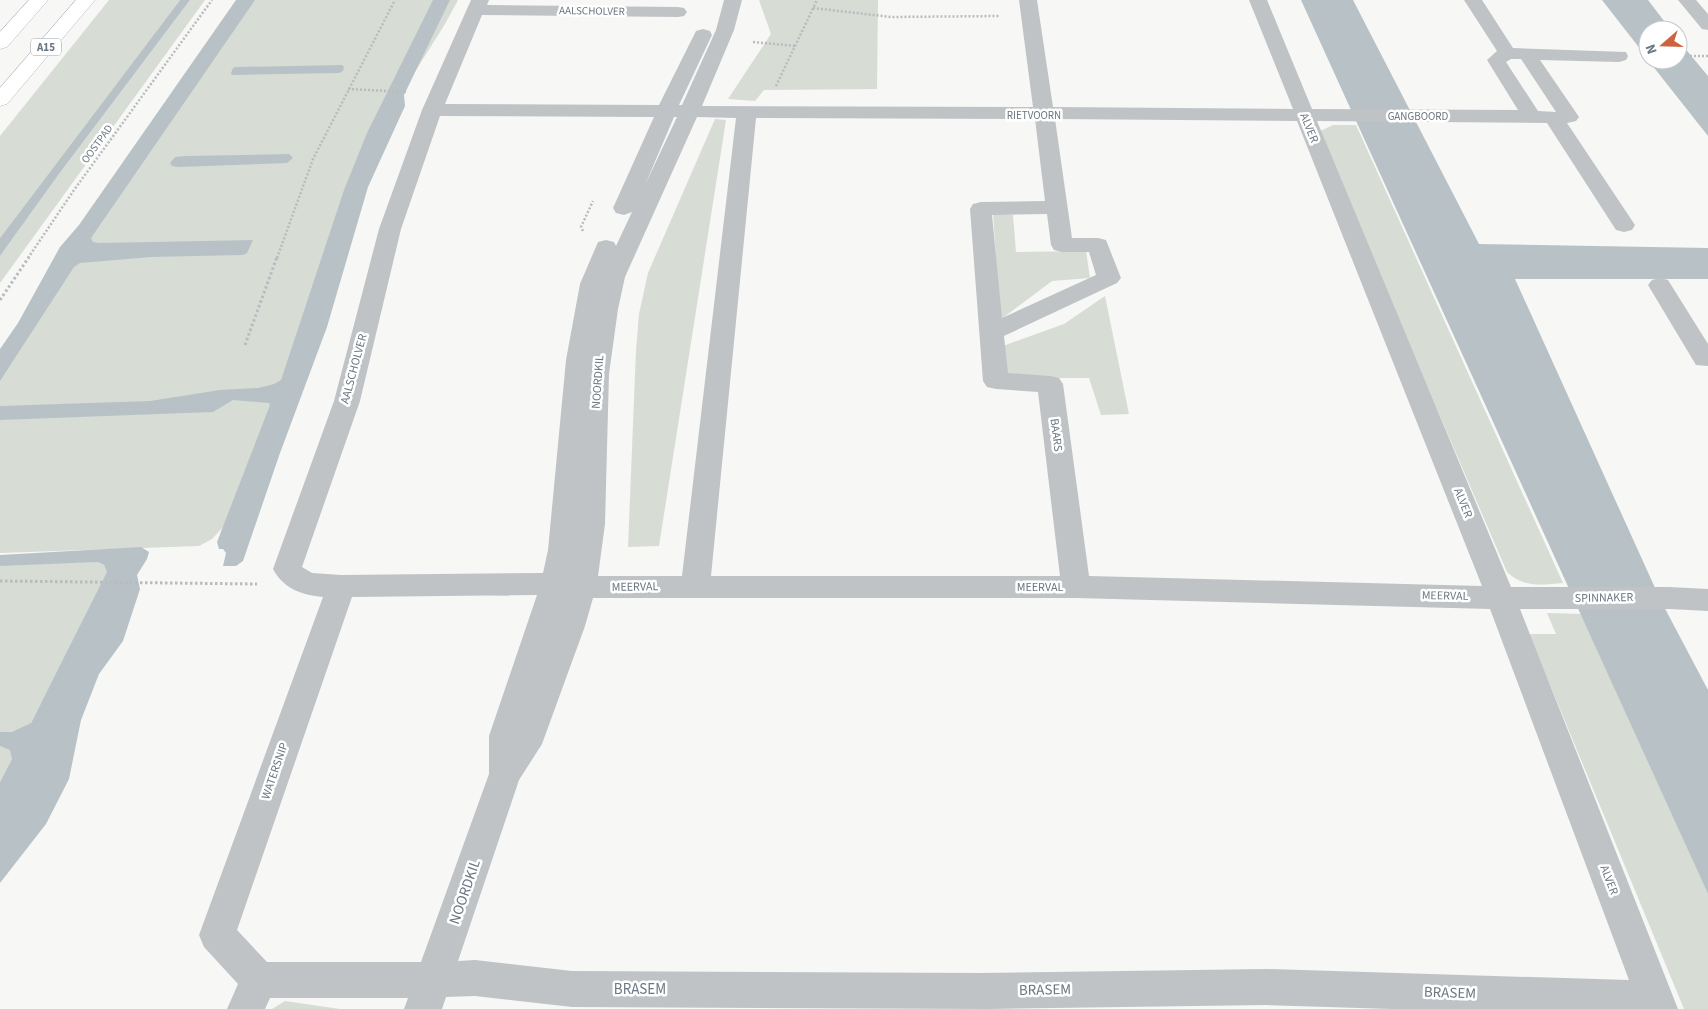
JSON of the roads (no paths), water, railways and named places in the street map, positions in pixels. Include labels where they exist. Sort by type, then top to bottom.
[{"type":"highway","points":[[0,43],[39,0]]},
{"type":"highway","name":"A15","points":[[0,100],[86,0]]},
{"type":"street","name":"NOORDKIL","points":[[429,994],[504,774],[526,744],[570,626],[568,585],[591,524],[597,374],[606,308],[613,277],[679,110],[700,43],[714,11],[716,0]]},
{"type":"street","name":"NOORDKIL","points":[[679,110],[725,30],[734,0]]},
{"type":"street","name":"ALVER","points":[[1258,0],[1473,526],[1499,598],[1657,1004]]},
{"type":"street","points":[[1473,0],[1507,53]]},
{"type":"street","points":[[1687,0],[1708,24]]},
{"type":"street","name":"AALSCHOLVER","points":[[341,586],[309,585],[294,578],[286,569],[347,401],[390,229],[432,110],[478,5],[678,12]]},
{"type":"street","points":[[992,332],[1109,278],[1098,245],[1062,245],[1030,8]]},
{"type":"street","points":[[1532,116],[1496,60],[1507,53],[1619,56]]},
{"type":"street","points":[[1528,54],[1569,117],[1554,118],[1624,226]]},
{"type":"street","points":[[432,110],[679,110]]},
{"type":"street","name":"RIETVOORN","points":[[679,110],[1043,115],[1304,115]]},
{"type":"street","points":[[695,586],[756,111]]},
{"type":"street","name":"GANGBOORD","points":[[1304,115],[1532,116],[1554,118]]},
{"type":"street","name":"BAARS","points":[[1056,207],[981,209],[996,381],[1050,384],[1076,587]]},
{"type":"street","points":[[1660,285],[1707,362]]},
{"type":"street","points":[[341,586],[568,585]]},
{"type":"street","name":"MEERVAL","points":[[568,585],[1076,587],[1499,598]]},
{"type":"street","name":"WATERSNIP","points":[[341,586],[217,935],[253,994],[395,982],[429,994]]},
{"type":"street","name":"SPINNAKER","points":[[1499,598],[1669,598],[1708,600]]},
{"type":"street","name":"BRASEM","points":[[429,994],[475,978],[569,999],[981,1000],[1269,998],[1657,1004]]}]
